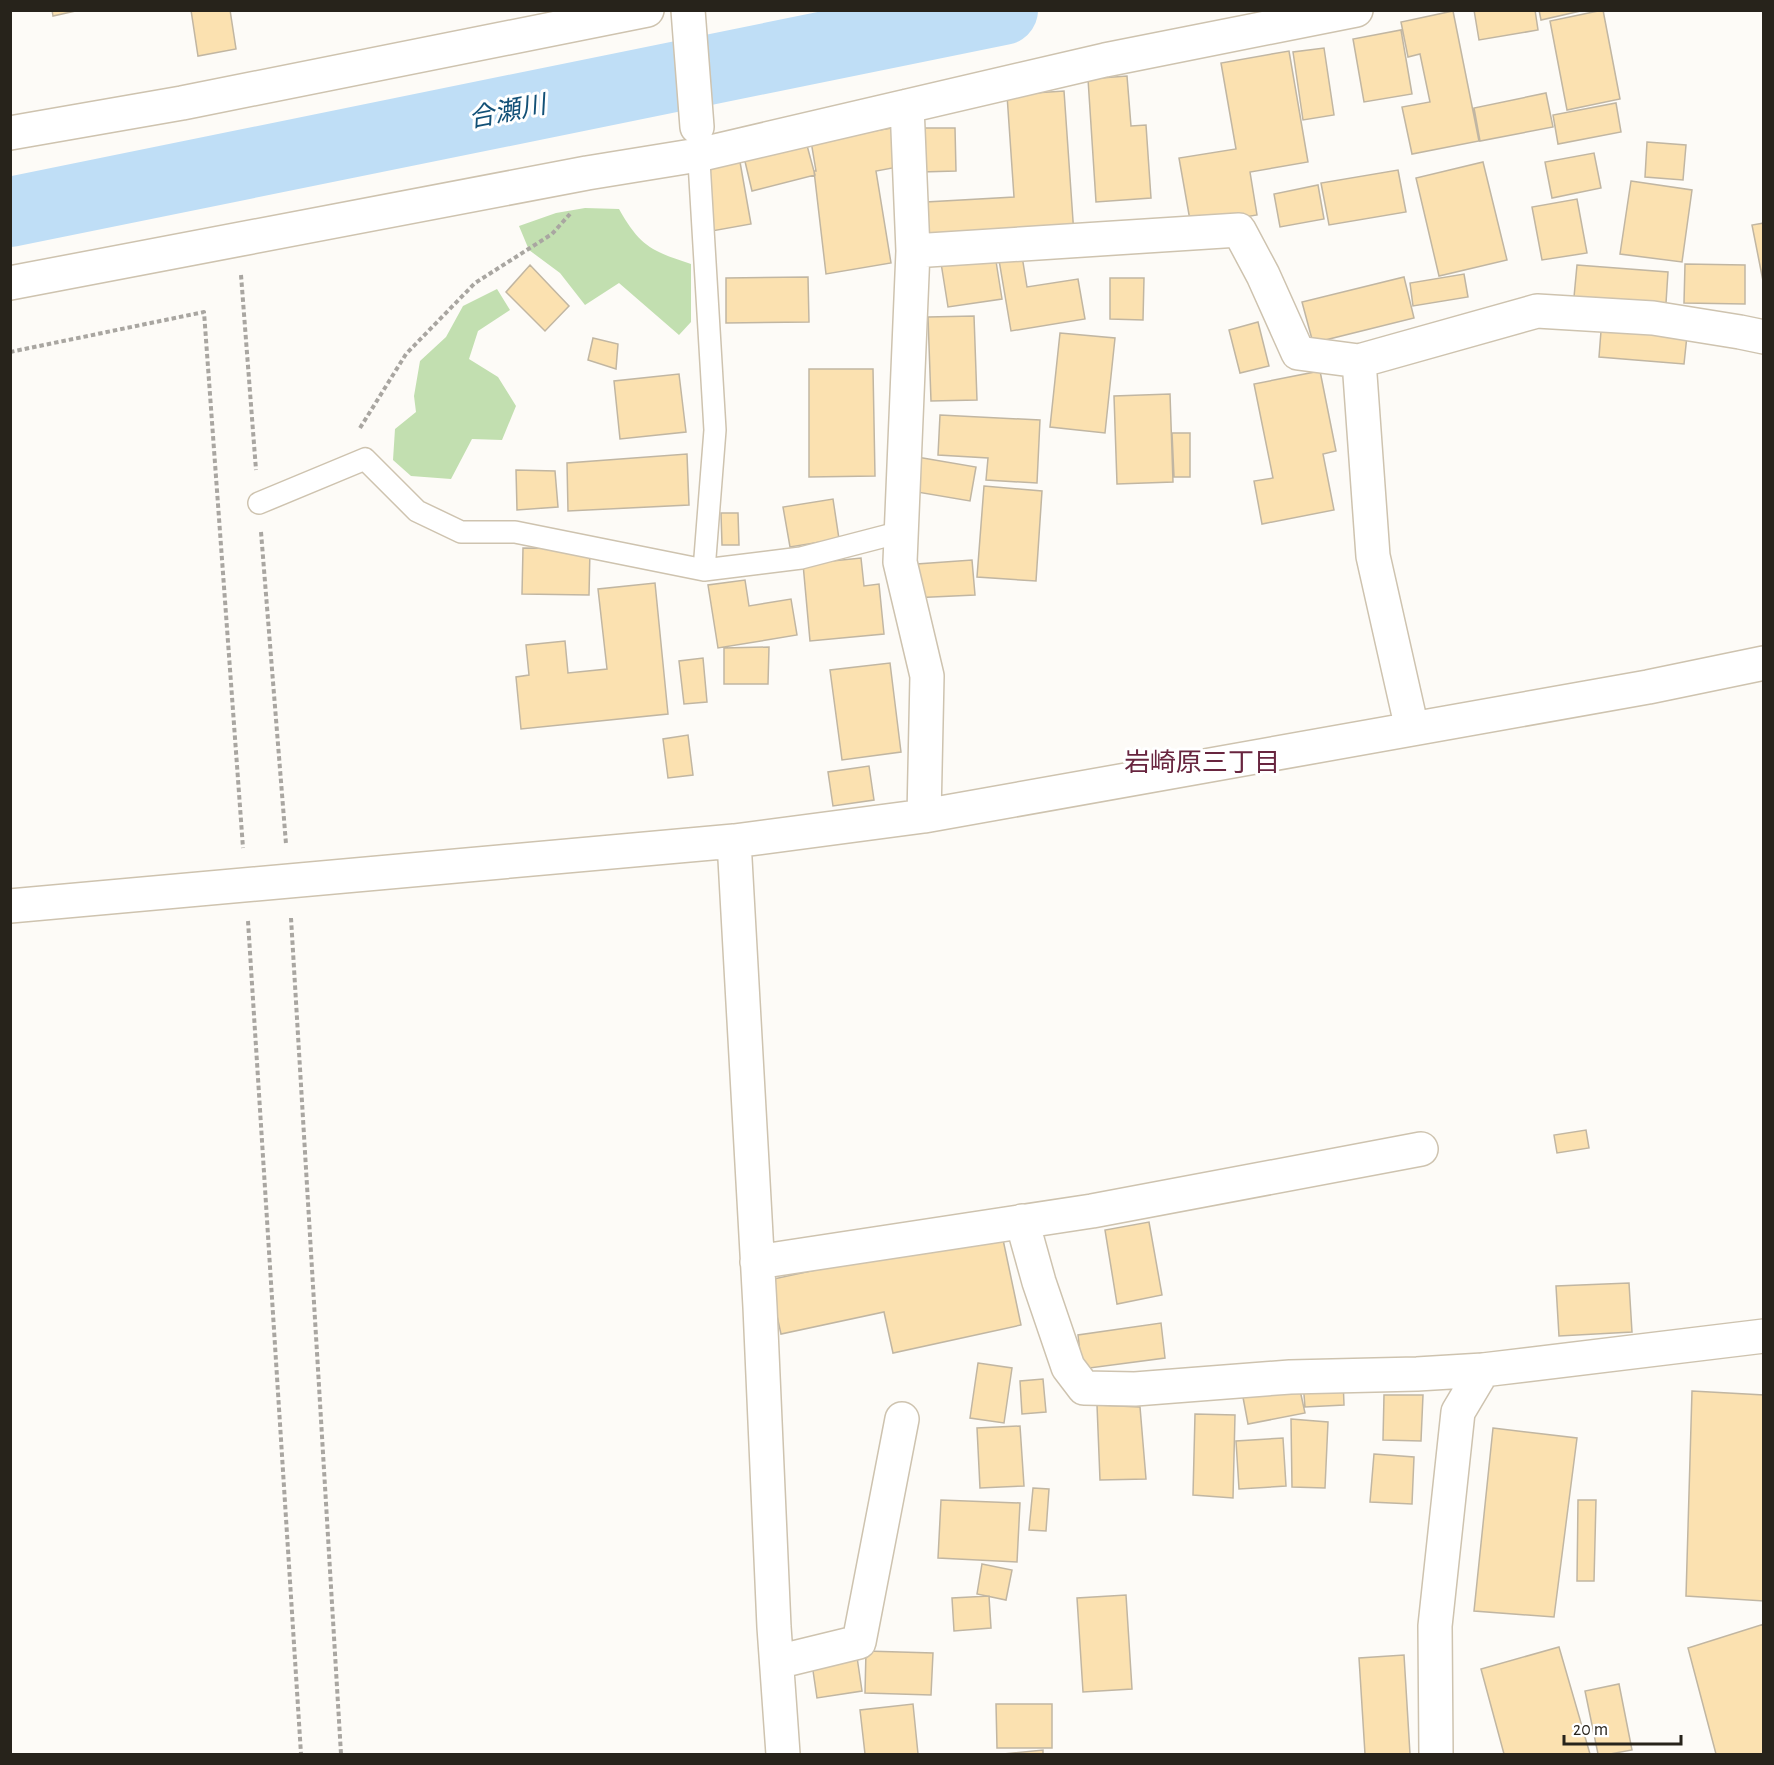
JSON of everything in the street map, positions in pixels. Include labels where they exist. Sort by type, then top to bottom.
[{"type":"street","points":[[10,133],[182,103],[647,10]]},
{"type":"street","points":[[688,10],[698,141]]},
{"type":"street","points":[[10,283],[587,173],[698,141],[907,106],[1105,60],[1356,10]]},
{"type":"street","points":[[907,106],[913,251],[900,562],[927,676],[924,816]]},
{"type":"street","points":[[913,251],[1239,230],[1263,275],[1298,353],[1359,361],[1537,311],[1653,318],[1764,337]]},
{"type":"street","points":[[1359,361],[1373,556],[1412,729]]},
{"type":"street","points":[[10,906],[734,841],[924,816],[1648,687],[1764,663]]},
{"type":"street","points":[[734,841],[783,1755]]},
{"type":"street","points":[[757,1262],[1092,1211],[1421,1149]]},
{"type":"street","points":[[1022,1221],[1039,1281],[1068,1367],[1084,1388],[1135,1389],[1290,1377],[1483,1370],[1764,1336]]},
{"type":"street","points":[[1436,1755],[1435,1626],[1458,1412],[1483,1370]]},
{"type":"street","points":[[777,1662],[859,1642],[902,1419]]},
{"type":"lane","points":[[698,141],[715,430],[704,570]]},
{"type":"lane","points":[[259,503],[365,459],[417,511],[461,532],[515,532],[704,570],[801,558],[901,532]]},
{"type":"path","points":[[365,459],[360,429],[405,354],[475,283],[552,234],[588,195],[587,173]]},
{"type":"path","points":[[241,274],[289,882],[341,1755]]},
{"type":"path","points":[[10,352],[204,312],[246,886],[301,1755]]},
{"type":"green space","points":[[585,208],[619,209],[633,231],[648,246],[691,264],[691,322],[679,335],[619,283],[585,305],[560,273],[529,250],[519,226],[556,213]]},
{"type":"green space","points":[[497,289],[510,310],[478,331],[469,359],[498,377],[516,406],[502,440],[472,439],[451,479],[411,476],[393,460],[395,429],[416,412],[414,396],[420,361],[446,337],[463,306]]},
{"type":"building","points":[[52,10],[80,10],[53,16]]},
{"type":"building","points":[[191,10],[230,10],[236,49],[198,56]]},
{"type":"building","points":[[1474,10],[1535,10],[1538,30],[1479,40]]},
{"type":"building","points":[[1539,10],[1585,10],[1541,20]]},
{"type":"building","points":[[1603,10],[1620,99],[1567,110],[1550,21]]},
{"type":"building","points":[[1453,11],[1479,141],[1412,154],[1402,107],[1430,102],[1420,54],[1408,57],[1401,22]]},
{"type":"building","points":[[1401,30],[1412,94],[1364,102],[1353,39]]},
{"type":"building","points":[[1324,48],[1334,115],[1303,120],[1293,52]]},
{"type":"building","points":[[1289,51],[1308,162],[1250,172],[1257,215],[1191,226],[1179,158],[1236,149],[1221,63]]},
{"type":"building","points":[[1127,76],[1131,126],[1146,125],[1151,198],[1096,202],[1088,79]]},
{"type":"building","points":[[1064,91],[1074,235],[928,244],[926,202],[1014,197],[1007,95]]},
{"type":"building","points":[[1546,93],[1553,127],[1480,141],[1474,108]]},
{"type":"building","points":[[1616,103],[1621,132],[1558,144],[1553,115]]},
{"type":"building","points":[[892,128],[898,167],[876,171],[891,263],[826,274],[811,141]]},
{"type":"building","points":[[921,128],[955,128],[956,171],[921,172]]},
{"type":"building","points":[[805,138],[815,175],[752,191],[743,153]]},
{"type":"building","points":[[1647,142],[1686,145],[1683,180],[1645,177]]},
{"type":"building","points":[[1594,153],[1601,188],[1552,198],[1545,162]]},
{"type":"building","points":[[740,162],[751,224],[712,231],[701,169]]},
{"type":"building","points":[[1483,162],[1507,260],[1439,276],[1416,178]]},
{"type":"building","points":[[1398,170],[1406,212],[1329,225],[1321,183]]},
{"type":"building","points":[[1631,181],[1692,190],[1682,262],[1620,254]]},
{"type":"building","points":[[1318,185],[1324,219],[1280,227],[1274,194]]},
{"type":"building","points":[[1577,199],[1587,253],[1542,260],[1532,207]]},
{"type":"building","points":[[1764,223],[1764,286],[1752,225]]},
{"type":"building","points":[[995,255],[1002,299],[948,307],[941,263]]},
{"type":"building","points":[[1022,256],[1027,287],[1078,279],[1085,319],[1011,331],[999,260]]},
{"type":"building","points":[[1685,264],[1745,265],[1745,304],[1684,303]]},
{"type":"building","points":[[530,265],[569,306],[545,331],[506,292]]},
{"type":"building","points":[[1577,265],[1668,272],[1666,303],[1574,297]]},
{"type":"building","points":[[1464,274],[1468,297],[1413,306],[1410,283]]},
{"type":"building","points":[[808,277],[809,322],[726,323],[726,278]]},
{"type":"building","points":[[1404,277],[1414,318],[1313,343],[1302,302]]},
{"type":"building","points":[[1110,278],[1144,278],[1143,320],[1110,319]]},
{"type":"building","points":[[974,316],[977,400],[931,401],[928,317]]},
{"type":"building","points":[[1602,318],[1688,326],[1684,364],[1599,357]]},
{"type":"building","points":[[1258,322],[1269,366],[1240,373],[1229,330]]},
{"type":"building","points":[[1060,333],[1115,338],[1105,433],[1050,427]]},
{"type":"building","points":[[593,338],[618,344],[616,369],[588,360]]},
{"type":"building","points":[[809,369],[873,369],[875,476],[809,477]]},
{"type":"building","points":[[1320,371],[1336,451],[1323,454],[1334,510],[1262,524],[1254,481],[1273,478],[1254,384]]},
{"type":"building","points":[[679,374],[686,432],[620,439],[614,381]]},
{"type":"building","points":[[1170,394],[1173,482],[1117,484],[1114,396]]},
{"type":"building","points":[[940,415],[1040,420],[1037,483],[986,480],[988,458],[938,455]]},
{"type":"building","points":[[1172,433],[1190,433],[1190,477],[1174,477]]},
{"type":"building","points":[[687,454],[689,505],[568,511],[567,463]]},
{"type":"building","points":[[917,457],[976,467],[970,501],[911,491]]},
{"type":"building","points":[[516,470],[555,471],[558,507],[517,510]]},
{"type":"building","points":[[984,486],[1042,491],[1036,581],[977,577]]},
{"type":"building","points":[[833,499],[839,539],[790,547],[783,507]]},
{"type":"building","points":[[721,513],[738,513],[739,545],[722,545]]},
{"type":"building","points":[[523,548],[590,549],[589,595],[522,594]]},
{"type":"building","points":[[861,558],[864,586],[879,584],[884,634],[810,641],[803,564]]},
{"type":"building","points":[[972,560],[975,595],[911,598],[903,565]]},
{"type":"building","points":[[745,580],[749,606],[791,599],[797,635],[718,648],[708,585]]},
{"type":"building","points":[[655,583],[668,714],[521,729],[516,677],[529,675],[526,645],[565,641],[568,673],[607,669],[598,589]]},
{"type":"building","points":[[769,647],[768,684],[724,684],[724,648]]},
{"type":"building","points":[[703,658],[707,702],[684,704],[679,661]]},
{"type":"building","points":[[890,663],[901,752],[842,760],[830,670]]},
{"type":"building","points":[[688,735],[693,775],[668,778],[663,739]]},
{"type":"building","points":[[869,766],[874,800],[833,806],[828,772]]},
{"type":"building","points":[[1586,1130],[1589,1148],[1557,1153],[1554,1135]]},
{"type":"building","points":[[1149,1222],[1162,1295],[1117,1304],[1105,1230]]},
{"type":"building","points":[[1001,1230],[1021,1325],[893,1353],[884,1312],[781,1334],[769,1280]]},
{"type":"building","points":[[1629,1283],[1632,1332],[1559,1336],[1556,1286]]},
{"type":"building","points":[[1161,1323],[1165,1358],[1082,1369],[1078,1335]]},
{"type":"building","points":[[978,1363],[1012,1368],[1004,1423],[970,1418]]},
{"type":"building","points":[[1043,1379],[1046,1412],[1022,1414],[1020,1381]]},
{"type":"building","points":[[1343,1379],[1344,1405],[1305,1407],[1303,1382]]},
{"type":"building","points":[[1298,1381],[1305,1413],[1248,1424],[1242,1392]]},
{"type":"building","points":[[1692,1391],[1764,1395],[1764,1601],[1686,1596]]},
{"type":"building","points":[[1384,1395],[1423,1395],[1421,1441],[1383,1440]]},
{"type":"building","points":[[1097,1405],[1140,1407],[1146,1479],[1100,1480]]},
{"type":"building","points":[[1195,1414],[1235,1415],[1233,1498],[1193,1495]]},
{"type":"building","points":[[1291,1419],[1328,1422],[1325,1488],[1292,1487]]},
{"type":"building","points":[[1020,1426],[1024,1486],[980,1488],[977,1428]]},
{"type":"building","points":[[1493,1428],[1577,1438],[1554,1617],[1474,1611]]},
{"type":"building","points":[[1283,1438],[1286,1486],[1239,1489],[1236,1441]]},
{"type":"building","points":[[1374,1454],[1414,1457],[1412,1504],[1370,1502]]},
{"type":"building","points":[[1033,1488],[1049,1489],[1046,1531],[1029,1530]]},
{"type":"building","points":[[941,1500],[1020,1503],[1017,1562],[938,1558]]},
{"type":"building","points":[[1578,1500],[1596,1500],[1594,1581],[1577,1581]]},
{"type":"building","points":[[982,1564],[1012,1570],[1006,1600],[977,1594]]},
{"type":"building","points":[[1126,1595],[1132,1689],[1083,1692],[1077,1598]]},
{"type":"building","points":[[989,1596],[991,1628],[954,1631],[952,1598]]},
{"type":"building","points":[[1764,1624],[1764,1754],[1716,1754],[1688,1648]]},
{"type":"building","points":[[1559,1647],[1590,1754],[1504,1754],[1481,1669]]},
{"type":"building","points":[[866,1651],[933,1653],[931,1695],[865,1693]]},
{"type":"building","points":[[1404,1655],[1410,1754],[1365,1754],[1359,1658]]},
{"type":"building","points":[[857,1657],[862,1691],[817,1698],[812,1664]]},
{"type":"building","points":[[1619,1684],[1632,1750],[1598,1754],[1585,1691]]},
{"type":"building","points":[[913,1704],[918,1754],[865,1754],[860,1710]]},
{"type":"building","points":[[996,1704],[1052,1704],[1052,1748],[997,1748]]},
{"type":"building","points":[[1043,1750],[1043,1754],[1003,1754]]},
{"type":"waterway","name":"合瀬川","points":[[10,212],[1003,10]]},
{"type":"district","name":"岩崎原三丁目","points":[[1202,762]]}]
